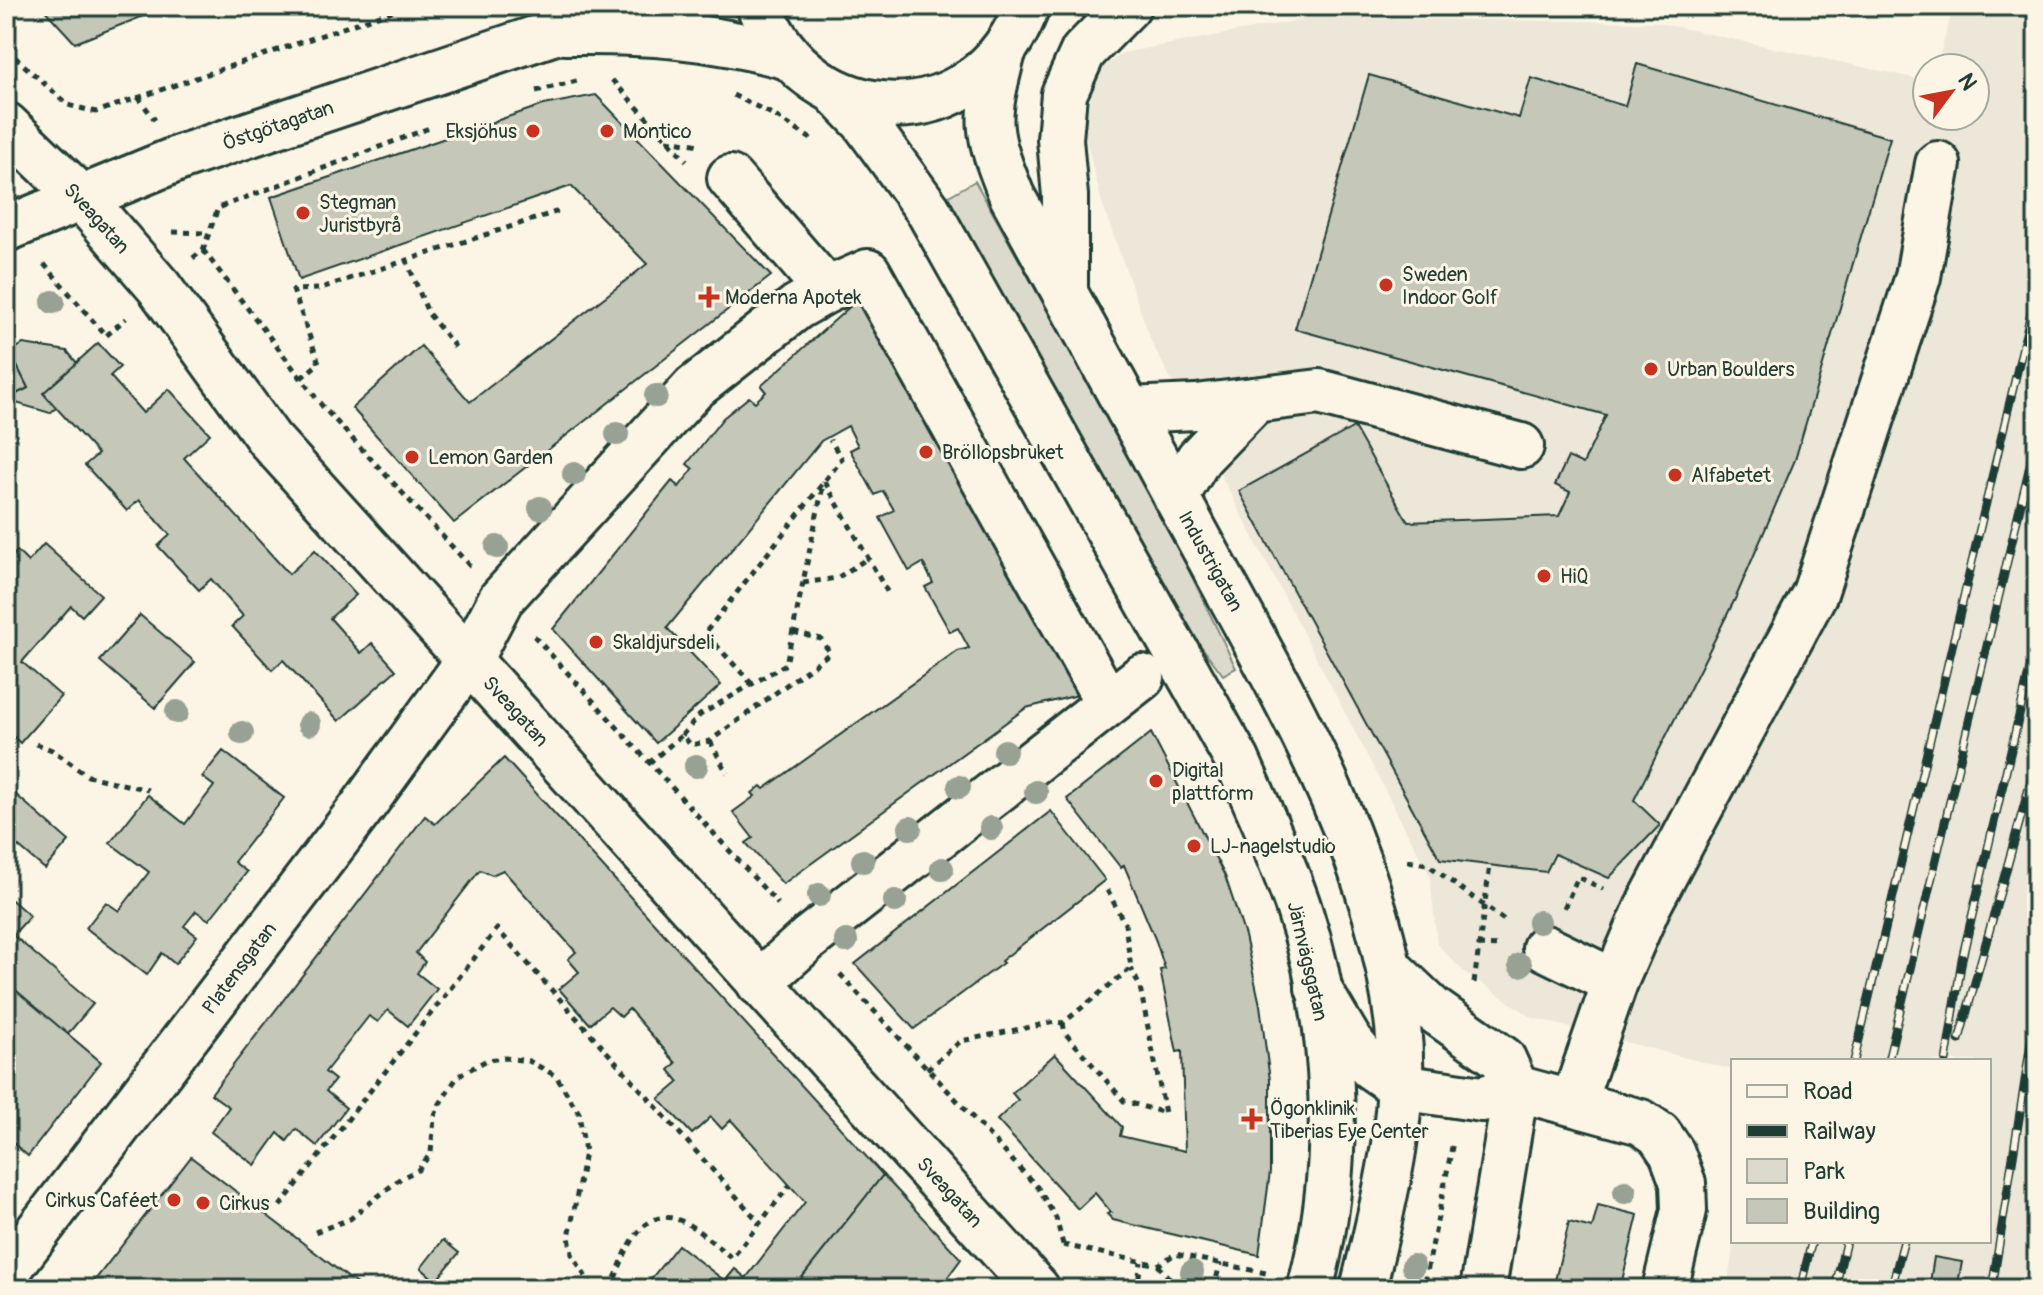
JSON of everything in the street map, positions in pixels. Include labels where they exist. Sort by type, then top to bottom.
[{"type":"main road","name":"Östgötagatan","points":[[9,227],[182,157],[555,32],[606,6]]},
{"type":"main road","points":[[759,6],[769,31],[785,56],[818,84],[837,94],[872,104],[909,105],[945,96],[977,78],[1003,52],[1027,6]]},
{"type":"main road","points":[[1065,293],[1065,196],[1060,139],[1064,94],[1083,52],[1128,6]]},
{"type":"main road","name":"Östgötagatan","points":[[555,32],[651,31],[723,40],[785,56]]},
{"type":"main road","name":"Industrigatan","points":[[1003,52],[988,109],[990,134],[1012,196],[1323,776],[1364,873],[1389,968],[1399,1029],[1400,1087]]},
{"type":"main road","name":"Järnvägsgatan","points":[[837,94],[872,133],[928,210],[1237,760],[1271,837],[1298,907],[1317,985],[1328,1055],[1332,1156],[1328,1204],[1310,1289]]},
{"type":"main road","name":"Sveagatan","points":[[6,125],[82,198],[159,287],[269,439],[1037,1289]]},
{"type":"main road","points":[[1573,1103],[1615,982],[1648,906],[1815,593],[1918,277],[1938,164]]},
{"type":"main road","points":[[730,178],[827,290]]},
{"type":"main road","name":"Platensgatan","points":[[6,1273],[363,806],[469,660],[501,599],[694,388],[797,307],[827,290],[868,272],[1108,703]]},
{"type":"main road","points":[[1129,410],[1319,392],[1521,446]]},
{"type":"main road","points":[[1176,497],[1199,458],[1255,400]]},
{"type":"main road","points":[[759,983],[808,939],[1142,677]]},
{"type":"main road","points":[[1529,937],[1615,982]]},
{"type":"main road","points":[[1389,968],[1432,1009],[1503,1059],[1516,1088],[1483,1289]]},
{"type":"main road","points":[[1317,985],[1357,1050],[1371,1067],[1400,1087],[1482,1099],[1516,1088],[1641,1122],[1659,1134],[1672,1153],[1683,1183],[1684,1210],[1665,1289]]},
{"type":"main road","points":[[1363,1289],[1394,1139],[1400,1087]]},
{"type":"path","points":[[6,49],[68,105],[96,112],[407,6]]},
{"type":"path","points":[[597,79],[622,78]]},
{"type":"path","points":[[611,79],[667,140]]},
{"type":"path","points":[[529,93],[583,80]]},
{"type":"path","points":[[720,91],[772,114],[823,150]]},
{"type":"path","points":[[445,122],[346,156],[218,208],[203,250],[323,407],[501,599]]},
{"type":"path","points":[[301,378],[319,363],[293,290],[318,289],[559,211]]},
{"type":"path","points":[[9,227],[106,336]]},
{"type":"path","points":[[406,259],[428,313],[456,348]]},
{"type":"path","points":[[752,684],[705,633],[842,459],[830,440]]},
{"type":"path","points":[[824,481],[889,595]]},
{"type":"path","points":[[649,763],[700,715],[786,664],[824,481]]},
{"type":"path","points":[[803,583],[837,578],[868,558]]},
{"type":"path","points":[[682,735],[691,745],[710,741],[830,653],[821,639],[793,632]]},
{"type":"path","points":[[710,741],[727,773]]},
{"type":"path","points":[[36,744],[52,750],[88,776],[148,790]]},
{"type":"path","points":[[1427,864],[1529,937]]},
{"type":"path","points":[[1474,986],[1490,865]]},
{"type":"path","points":[[1063,1023],[1065,1033],[1124,1101],[1165,1113],[1140,987],[1131,968],[1125,924],[1105,886]]},
{"type":"path","points":[[280,1206],[497,929],[760,1223]]},
{"type":"path","points":[[927,1069],[961,1041],[1063,1023],[1131,968]]},
{"type":"path","points":[[315,1232],[350,1219],[401,1178],[418,1170],[431,1153],[434,1118],[439,1105],[458,1076],[487,1060],[505,1058],[529,1061],[556,1076],[579,1113],[585,1152],[569,1237],[572,1254],[593,1289]]},
{"type":"path","points":[[610,1289],[631,1243],[645,1226],[660,1217],[671,1216],[684,1221],[732,1258],[790,1185]]},
{"type":"path","points":[[1063,1245],[1158,1265],[1173,1283],[1202,1289]]},
{"type":"path","points":[[1158,1265],[1175,1254],[1266,1273]]},
{"type":"path","points":[[1265,1281],[1270,1258]]},
{"type":"path","points":[[1137,1289],[1141,1262]]},
{"type":"path","points":[[1214,1289],[1220,1263]]},
{"type":"shaded area","points":[[1954,6],[2037,6],[2037,1289],[1727,1289],[1734,1243],[1991,1243],[1991,1059],[1731,1059],[1731,1069],[1533,1018],[1463,971],[1437,944],[1430,876],[1152,343],[1102,203],[1083,128],[1098,72],[1122,53],[1311,18],[1654,22],[1911,78],[1911,132],[1991,132],[1991,52],[1941,52]]},
{"type":"green space","points":[[975,181],[1169,529],[1236,668],[1223,675],[1198,642],[940,201]]},
{"type":"building","points":[[41,6],[169,6],[75,43]]},
{"type":"building","name":"Alfabetet","points":[[1637,64],[1890,138],[1795,460],[1736,597],[1634,800],[1660,825],[1609,878],[1555,854],[1546,872],[1440,859],[1239,491],[1354,427],[1408,522],[1559,516],[1570,492],[1555,485],[1568,457],[1583,464],[1606,415],[1295,329],[1369,75],[1519,118],[1531,78],[1625,106]]},
{"type":"building","points":[[596,95],[771,276],[454,523],[352,408],[421,346],[470,402],[647,264],[571,186],[299,280],[271,197],[543,105]]},
{"type":"building","points":[[864,294],[1082,694],[1026,708],[783,884],[746,843],[753,838],[733,812],[755,796],[752,793],[761,786],[764,789],[958,651],[969,648],[958,628],[950,632],[925,587],[933,583],[923,563],[909,571],[880,518],[894,510],[883,491],[875,495],[850,450],[858,446],[848,426],[821,441],[667,628],[721,685],[656,743],[553,629],[672,481],[679,487],[693,469],[687,464],[723,418],[749,397],[755,402],[766,392],[761,386]]},
{"type":"building","points":[[98,343],[120,367],[110,376],[143,413],[169,389],[210,434],[184,458],[289,574],[315,550],[356,595],[330,618],[361,653],[372,643],[396,670],[339,721],[283,660],[272,670],[232,626],[243,616],[211,579],[199,590],[158,546],[170,535],[139,500],[127,511],[85,465],[98,454],[43,393]]},
{"type":"building","points":[[23,344],[67,351],[77,363],[43,393],[56,408],[50,413],[16,403],[12,396],[28,388],[10,352]]},
{"type":"building","points":[[6,345],[28,388],[6,399]]},
{"type":"building","points":[[44,544],[101,595],[82,616],[71,606],[22,662],[61,696],[20,743],[6,730],[6,564],[17,551],[28,562]]},
{"type":"building","points":[[140,615],[195,662],[155,708],[100,661]]},
{"type":"building","points":[[1151,733],[1225,876],[1245,936],[1260,1005],[1270,1080],[1270,1172],[1259,1255],[1113,1220],[1107,1214],[1111,1212],[1095,1193],[1078,1209],[997,1120],[1018,1100],[1012,1093],[1055,1054],[1122,1127],[1120,1136],[1185,1151],[1182,1051],[1177,1052],[1160,970],[1165,969],[1156,941],[1124,865],[1121,868],[1067,799]]},
{"type":"building","points":[[223,751],[284,798],[234,862],[247,872],[209,920],[196,911],[184,926],[197,936],[175,964],[162,953],[147,975],[86,928],[106,902],[119,911],[149,872],[110,843],[148,795],[185,824],[214,786],[202,777]]},
{"type":"building","points":[[504,758],[883,1175],[793,1289],[643,1289],[678,1245],[725,1281],[735,1269],[746,1278],[805,1202],[731,1120],[722,1129],[711,1117],[692,1134],[659,1099],[679,1082],[669,1070],[676,1063],[629,1009],[621,1017],[610,1007],[590,1024],[559,989],[579,972],[568,959],[576,952],[503,870],[492,875],[480,870],[416,953],[425,962],[417,973],[437,989],[408,1026],[388,1010],[378,1022],[369,1016],[325,1072],[335,1080],[326,1091],[346,1108],[317,1146],[296,1129],[287,1141],[278,1133],[255,1165],[211,1132],[229,1107],[211,1094],[425,816],[435,824]]},
{"type":"building","points":[[6,786],[69,841],[45,869],[6,836]]},
{"type":"building","points":[[1051,811],[1105,880],[1001,961],[1003,963],[914,1029],[855,964]]},
{"type":"building","points":[[6,895],[30,916],[13,935],[93,1004],[67,1035],[6,982]]},
{"type":"building","points":[[6,982],[101,1062],[28,1156],[6,1137],[6,1114],[16,1103],[6,1094]]},
{"type":"building","name":"Cirkus","points":[[191,1157],[363,1289],[88,1289]]},
{"type":"building","points":[[883,1175],[961,1259],[939,1289],[793,1289]]},
{"type":"building","points":[[1598,1205],[1638,1215],[1620,1289],[1553,1289],[1569,1222],[1592,1228]]},
{"type":"building","points":[[443,1240],[459,1253],[436,1281],[421,1268]]},
{"type":"building","points":[[1934,1257],[1962,1262],[1957,1289],[1929,1289]]},
{"type":"railway","points":[[1854,1059],[2037,287]]},
{"type":"railway","points":[[1888,1059],[2037,436]]},
{"type":"railway","points":[[1946,1059],[1962,959],[2037,639]]},
{"type":"railway","points":[[1959,1040],[2037,759]]},
{"type":"railway","points":[[1992,1289],[2037,1005]]},
{"type":"railway","points":[[1800,1289],[1812,1243]]},
{"type":"railway","points":[[1835,1289],[1846,1243]]},
{"type":"railway","points":[[1891,1289],[1903,1243]]},
{"type":"place","name":"Eksjöhus","points":[[533,131]]},
{"type":"place","name":"Montico","points":[[607,131]]},
{"type":"place","name":"Stegman Juristbyrå","points":[[303,213]]},
{"type":"place","name":"Sweden Indoor Golf","points":[[1386,285]]},
{"type":"place","name":"Moderna Apotek","points":[[709,297]]},
{"type":"place","name":"Urban Boulders","points":[[1651,369]]},
{"type":"place","name":"Bröllopsbruket","points":[[926,452]]},
{"type":"place","name":"Lemon Garden","points":[[412,457]]},
{"type":"place","name":"Alfabetet","points":[[1675,475]]},
{"type":"place","name":"HiQ","points":[[1544,576]]},
{"type":"place","name":"Skaldjursdeli","points":[[596,642]]},
{"type":"place","name":"Digital plattform","points":[[1156,781]]},
{"type":"place","name":"LJ-nagelstudio","points":[[1194,846]]},
{"type":"place","name":"Ögonklinik Tiberias Eye Center","points":[[1252,1119]]},
{"type":"place","name":"Cirkus Caféet","points":[[174,1200]]},
{"type":"place","name":"Cirkus","points":[[203,1203]]}]
